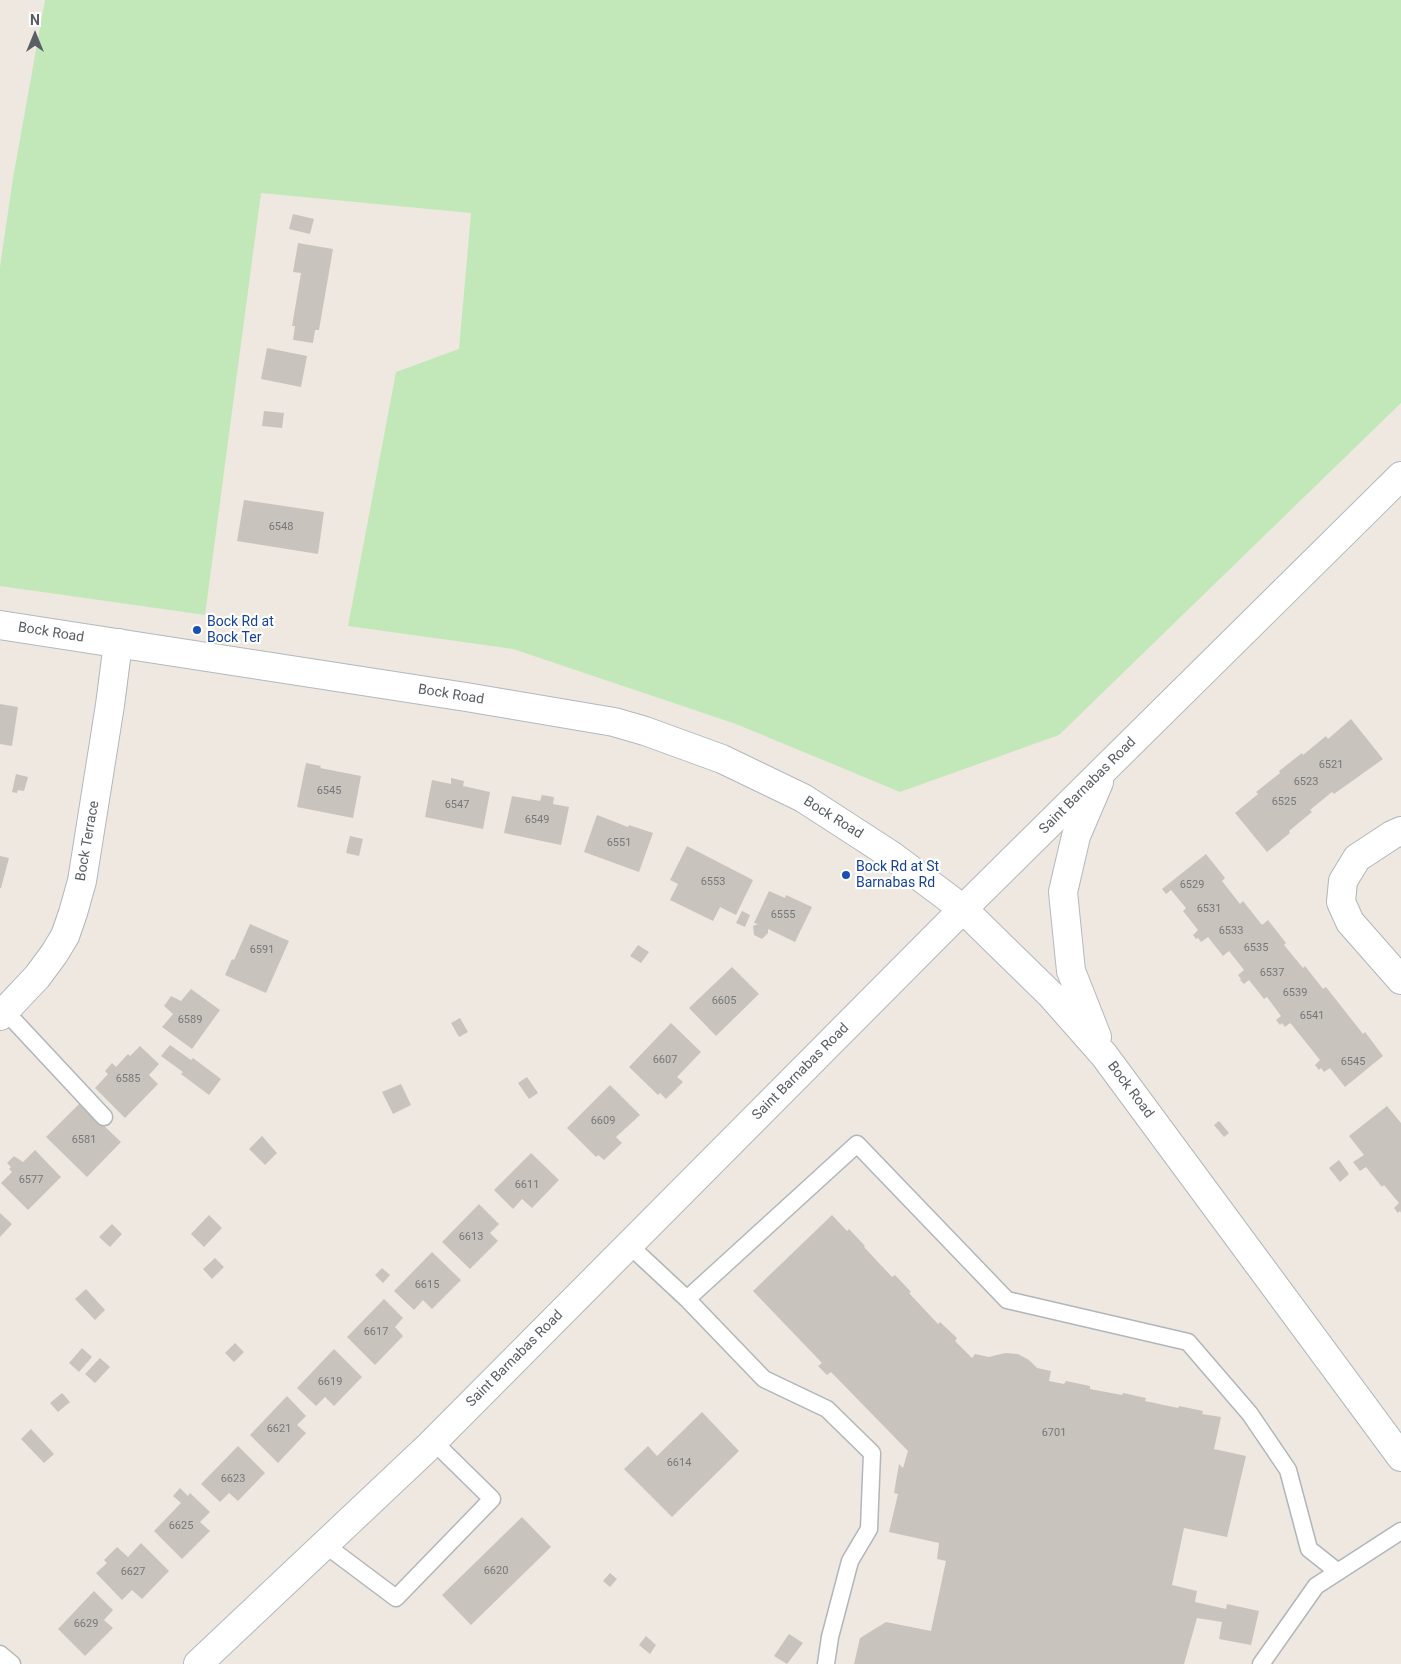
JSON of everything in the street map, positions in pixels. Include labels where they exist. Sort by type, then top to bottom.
[{"type":"main road","name":"Saint Barnabas Road","points":[[198,1664],[433,1441],[963,909],[1401,476]]},
{"type":"main road","name":"Bock Road","points":[[0,625],[466,697],[614,722],[645,731],[722,759],[803,798],[890,855],[963,909],[1051,995],[1104,1055],[1401,1457]]},
{"type":"main road","name":"Bock Terrace","points":[[3,1013],[37,977],[54,954],[64,936],[73,912],[82,881],[118,643]]},
{"type":"main road","points":[[1104,1055],[1071,971],[1063,892],[1076,836],[1105,769]]},
{"type":"main road","points":[[1401,831],[1357,858],[1343,881],[1341,902],[1350,922],[1401,980]]},
{"type":"lane","points":[[3,1013],[104,1117]]},
{"type":"lane","points":[[686,1299],[857,1144],[1007,1300],[1188,1342],[1250,1414],[1288,1470],[1309,1549],[1338,1572]]},
{"type":"lane","points":[[629,1245],[686,1299],[764,1379],[826,1409],[872,1453],[869,1528],[850,1561],[830,1637],[826,1664]]},
{"type":"lane","points":[[324,1544],[396,1598],[492,1499],[433,1441]]},
{"type":"lane","points":[[1261,1664],[1316,1586],[1401,1531]]},
{"type":"lane","points":[[0,1654],[12,1664]]},
{"type":"green space","points":[[45,0],[1401,0],[1401,403],[1059,735],[900,792],[736,724],[513,649],[348,626],[396,372],[459,349],[471,213],[261,193],[205,615],[0,586],[0,267],[13,178]]},
{"type":"building","points":[[293,214],[314,219],[310,234],[289,229]]},
{"type":"building","points":[[298,243],[333,249],[319,330],[315,330],[313,343],[293,340],[295,326],[292,326],[301,273],[293,272]]},
{"type":"building","points":[[267,348],[307,356],[301,387],[261,379]]},
{"type":"building","points":[[264,411],[284,413],[282,428],[262,426]]},
{"type":"building","points":[[244,500],[324,512],[318,554],[237,541]]},
{"type":"building","points":[[0,704],[18,707],[12,746],[0,744]]},
{"type":"building","points":[[1351,719],[1383,759],[1334,794],[1332,792],[1310,810],[1312,812],[1267,852],[1235,813],[1258,794],[1256,792],[1280,773],[1279,771],[1302,753],[1303,755],[1326,736],[1328,739]]},
{"type":"building","points":[[306,763],[321,766],[320,768],[361,776],[353,818],[297,807]]},
{"type":"building","points":[[16,774],[28,777],[24,791],[18,790],[17,793],[12,792]]},
{"type":"building","points":[[451,778],[464,781],[463,786],[490,792],[483,829],[425,817],[432,780],[451,784]]},
{"type":"building","points":[[542,795],[554,797],[553,804],[569,807],[561,845],[504,833],[512,796],[540,801]]},
{"type":"building","points":[[597,815],[628,827],[629,825],[653,833],[639,872],[584,852]]},
{"type":"building","points":[[350,836],[363,839],[359,856],[346,853]]},
{"type":"building","points":[[687,846],[753,880],[736,915],[720,907],[713,921],[670,900],[678,884],[670,880]]},
{"type":"building","points":[[1206,854],[1225,878],[1222,881],[1240,904],[1243,901],[1262,925],[1268,920],[1286,943],[1284,945],[1303,968],[1305,966],[1323,989],[1326,987],[1383,1056],[1345,1087],[1330,1068],[1324,1072],[1321,1068],[1319,1070],[1315,1065],[1320,1060],[1290,1023],[1285,1027],[1282,1023],[1280,1025],[1276,1020],[1281,1016],[1267,997],[1264,999],[1249,980],[1244,984],[1240,980],[1238,975],[1244,970],[1229,951],[1223,956],[1208,937],[1201,942],[1198,938],[1196,939],[1193,935],[1198,930],[1183,911],[1186,908],[1171,890],[1166,894],[1162,889]]},
{"type":"building","points":[[0,856],[9,858],[1,888],[0,888]]},
{"type":"building","points":[[769,891],[785,898],[786,895],[812,907],[795,942],[768,929],[768,933],[762,939],[754,935],[753,926],[758,924],[754,923]]},
{"type":"building","points":[[742,911],[750,915],[745,927],[736,923]]},
{"type":"building","points":[[250,924],[289,941],[266,993],[225,975]]},
{"type":"building","points":[[638,945],[649,952],[641,963],[630,956]]},
{"type":"building","points":[[732,967],[759,994],[716,1036],[689,1008]]},
{"type":"building","points":[[191,989],[220,1010],[192,1049],[162,1027],[173,1014],[164,1006],[171,996],[181,1001]]},
{"type":"building","points":[[460,1018],[468,1032],[459,1037],[451,1023]]},
{"type":"building","points":[[671,1023],[701,1052],[677,1077],[683,1082],[666,1099],[660,1093],[658,1095],[629,1067]]},
{"type":"building","points":[[170,1045],[191,1060],[193,1058],[221,1079],[209,1095],[161,1056]]},
{"type":"building","points":[[140,1046],[159,1064],[149,1075],[158,1084],[125,1118],[95,1088],[108,1074],[105,1071],[112,1063],[116,1067],[128,1054],[130,1056]]},
{"type":"building","points":[[527,1077],[538,1093],[529,1099],[518,1083]]},
{"type":"building","points":[[401,1084],[411,1105],[393,1114],[382,1092]]},
{"type":"building","points":[[610,1085],[640,1115],[616,1137],[622,1143],[604,1160],[598,1155],[596,1157],[567,1128]]},
{"type":"building","points":[[80,1103],[121,1142],[87,1177],[46,1137]]},
{"type":"building","points":[[1387,1106],[1401,1123],[1401,1213],[1400,1211],[1398,1213],[1394,1208],[1399,1203],[1384,1185],[1382,1187],[1366,1167],[1360,1171],[1353,1162],[1364,1155],[1349,1136]]},
{"type":"building","points":[[1219,1121],[1229,1133],[1224,1137],[1214,1125]]},
{"type":"building","points":[[262,1136],[277,1153],[265,1165],[249,1149]]},
{"type":"building","points":[[35,1150],[61,1177],[28,1210],[1,1183],[12,1172],[9,1169],[11,1167],[7,1163],[14,1156],[23,1162]]},
{"type":"building","points":[[531,1153],[559,1180],[532,1208],[522,1199],[513,1209],[494,1190]]},
{"type":"building","points":[[1339,1160],[1349,1174],[1340,1182],[1329,1168]]},
{"type":"building","points":[[479,1204],[499,1224],[490,1233],[498,1241],[470,1269],[442,1242]]},
{"type":"building","points":[[0,1213],[12,1224],[0,1237]]},
{"type":"building","points":[[209,1215],[222,1228],[204,1247],[191,1234]]},
{"type":"building","points":[[832,1215],[847,1231],[849,1229],[892,1277],[895,1275],[938,1324],[940,1322],[957,1338],[955,1341],[972,1358],[975,1354],[989,1357],[1005,1353],[1018,1354],[1029,1360],[1037,1368],[1051,1371],[1049,1381],[1064,1384],[1066,1381],[1090,1386],[1090,1389],[1122,1395],[1123,1393],[1146,1398],[1145,1401],[1203,1411],[1202,1414],[1221,1417],[1214,1449],[1246,1456],[1227,1537],[1184,1528],[1172,1585],[1197,1591],[1195,1602],[1226,1609],[1227,1604],[1259,1611],[1251,1645],[1219,1639],[1222,1622],[1197,1618],[1184,1664],[854,1664],[860,1638],[886,1622],[931,1631],[946,1561],[937,1559],[939,1543],[889,1532],[898,1494],[894,1493],[899,1464],[903,1468],[908,1451],[831,1372],[827,1375],[818,1366],[822,1363],[753,1291]]},
{"type":"building","points":[[112,1224],[122,1234],[110,1247],[99,1237]]},
{"type":"building","points":[[432,1252],[461,1280],[432,1309],[423,1300],[414,1310],[394,1291]]},
{"type":"building","points":[[215,1258],[224,1267],[212,1279],[203,1269]]},
{"type":"building","points":[[382,1268],[390,1275],[383,1283],[375,1275]]},
{"type":"building","points":[[86,1289],[105,1310],[95,1320],[75,1299]]},
{"type":"building","points":[[384,1299],[403,1318],[395,1327],[403,1336],[375,1365],[347,1337]]},
{"type":"building","points":[[235,1343],[244,1352],[234,1362],[225,1353]]},
{"type":"building","points":[[82,1348],[92,1357],[79,1372],[69,1363]]},
{"type":"building","points":[[334,1349],[362,1377],[334,1406],[325,1397],[316,1406],[297,1388]]},
{"type":"building","points":[[100,1358],[110,1367],[95,1383],[85,1374]]},
{"type":"building","points":[[62,1393],[70,1402],[58,1412],[50,1403]]},
{"type":"building","points":[[287,1396],[306,1416],[297,1425],[306,1433],[278,1463],[250,1435]]},
{"type":"building","points":[[702,1412],[739,1451],[672,1517],[624,1469],[648,1446],[657,1456]]},
{"type":"building","points":[[31,1429],[54,1454],[44,1463],[21,1439]]},
{"type":"building","points":[[238,1446],[265,1473],[238,1501],[229,1493],[220,1502],[201,1484]]},
{"type":"building","points":[[180,1488],[188,1496],[190,1493],[210,1512],[200,1522],[210,1531],[182,1559],[154,1531],[181,1503],[173,1496]]},
{"type":"building","points":[[522,1517],[551,1547],[471,1625],[442,1595]]},
{"type":"building","points":[[141,1543],[169,1571],[142,1599],[132,1590],[122,1600],[96,1573],[107,1563],[104,1560],[117,1547],[128,1557]]},
{"type":"building","points":[[610,1573],[617,1579],[610,1587],[603,1581]]},
{"type":"building","points":[[94,1591],[113,1610],[104,1620],[113,1628],[85,1656],[58,1629]]},
{"type":"building","points":[[789,1634],[803,1643],[787,1664],[774,1656]]},
{"type":"building","points":[[646,1636],[656,1645],[650,1654],[639,1645]]},
{"type":"place","name":"Bock Rd at Bock Ter","points":[[197,630]]},
{"type":"place","name":"Bock Rd at St Barnabas Rd","points":[[846,875]]}]
